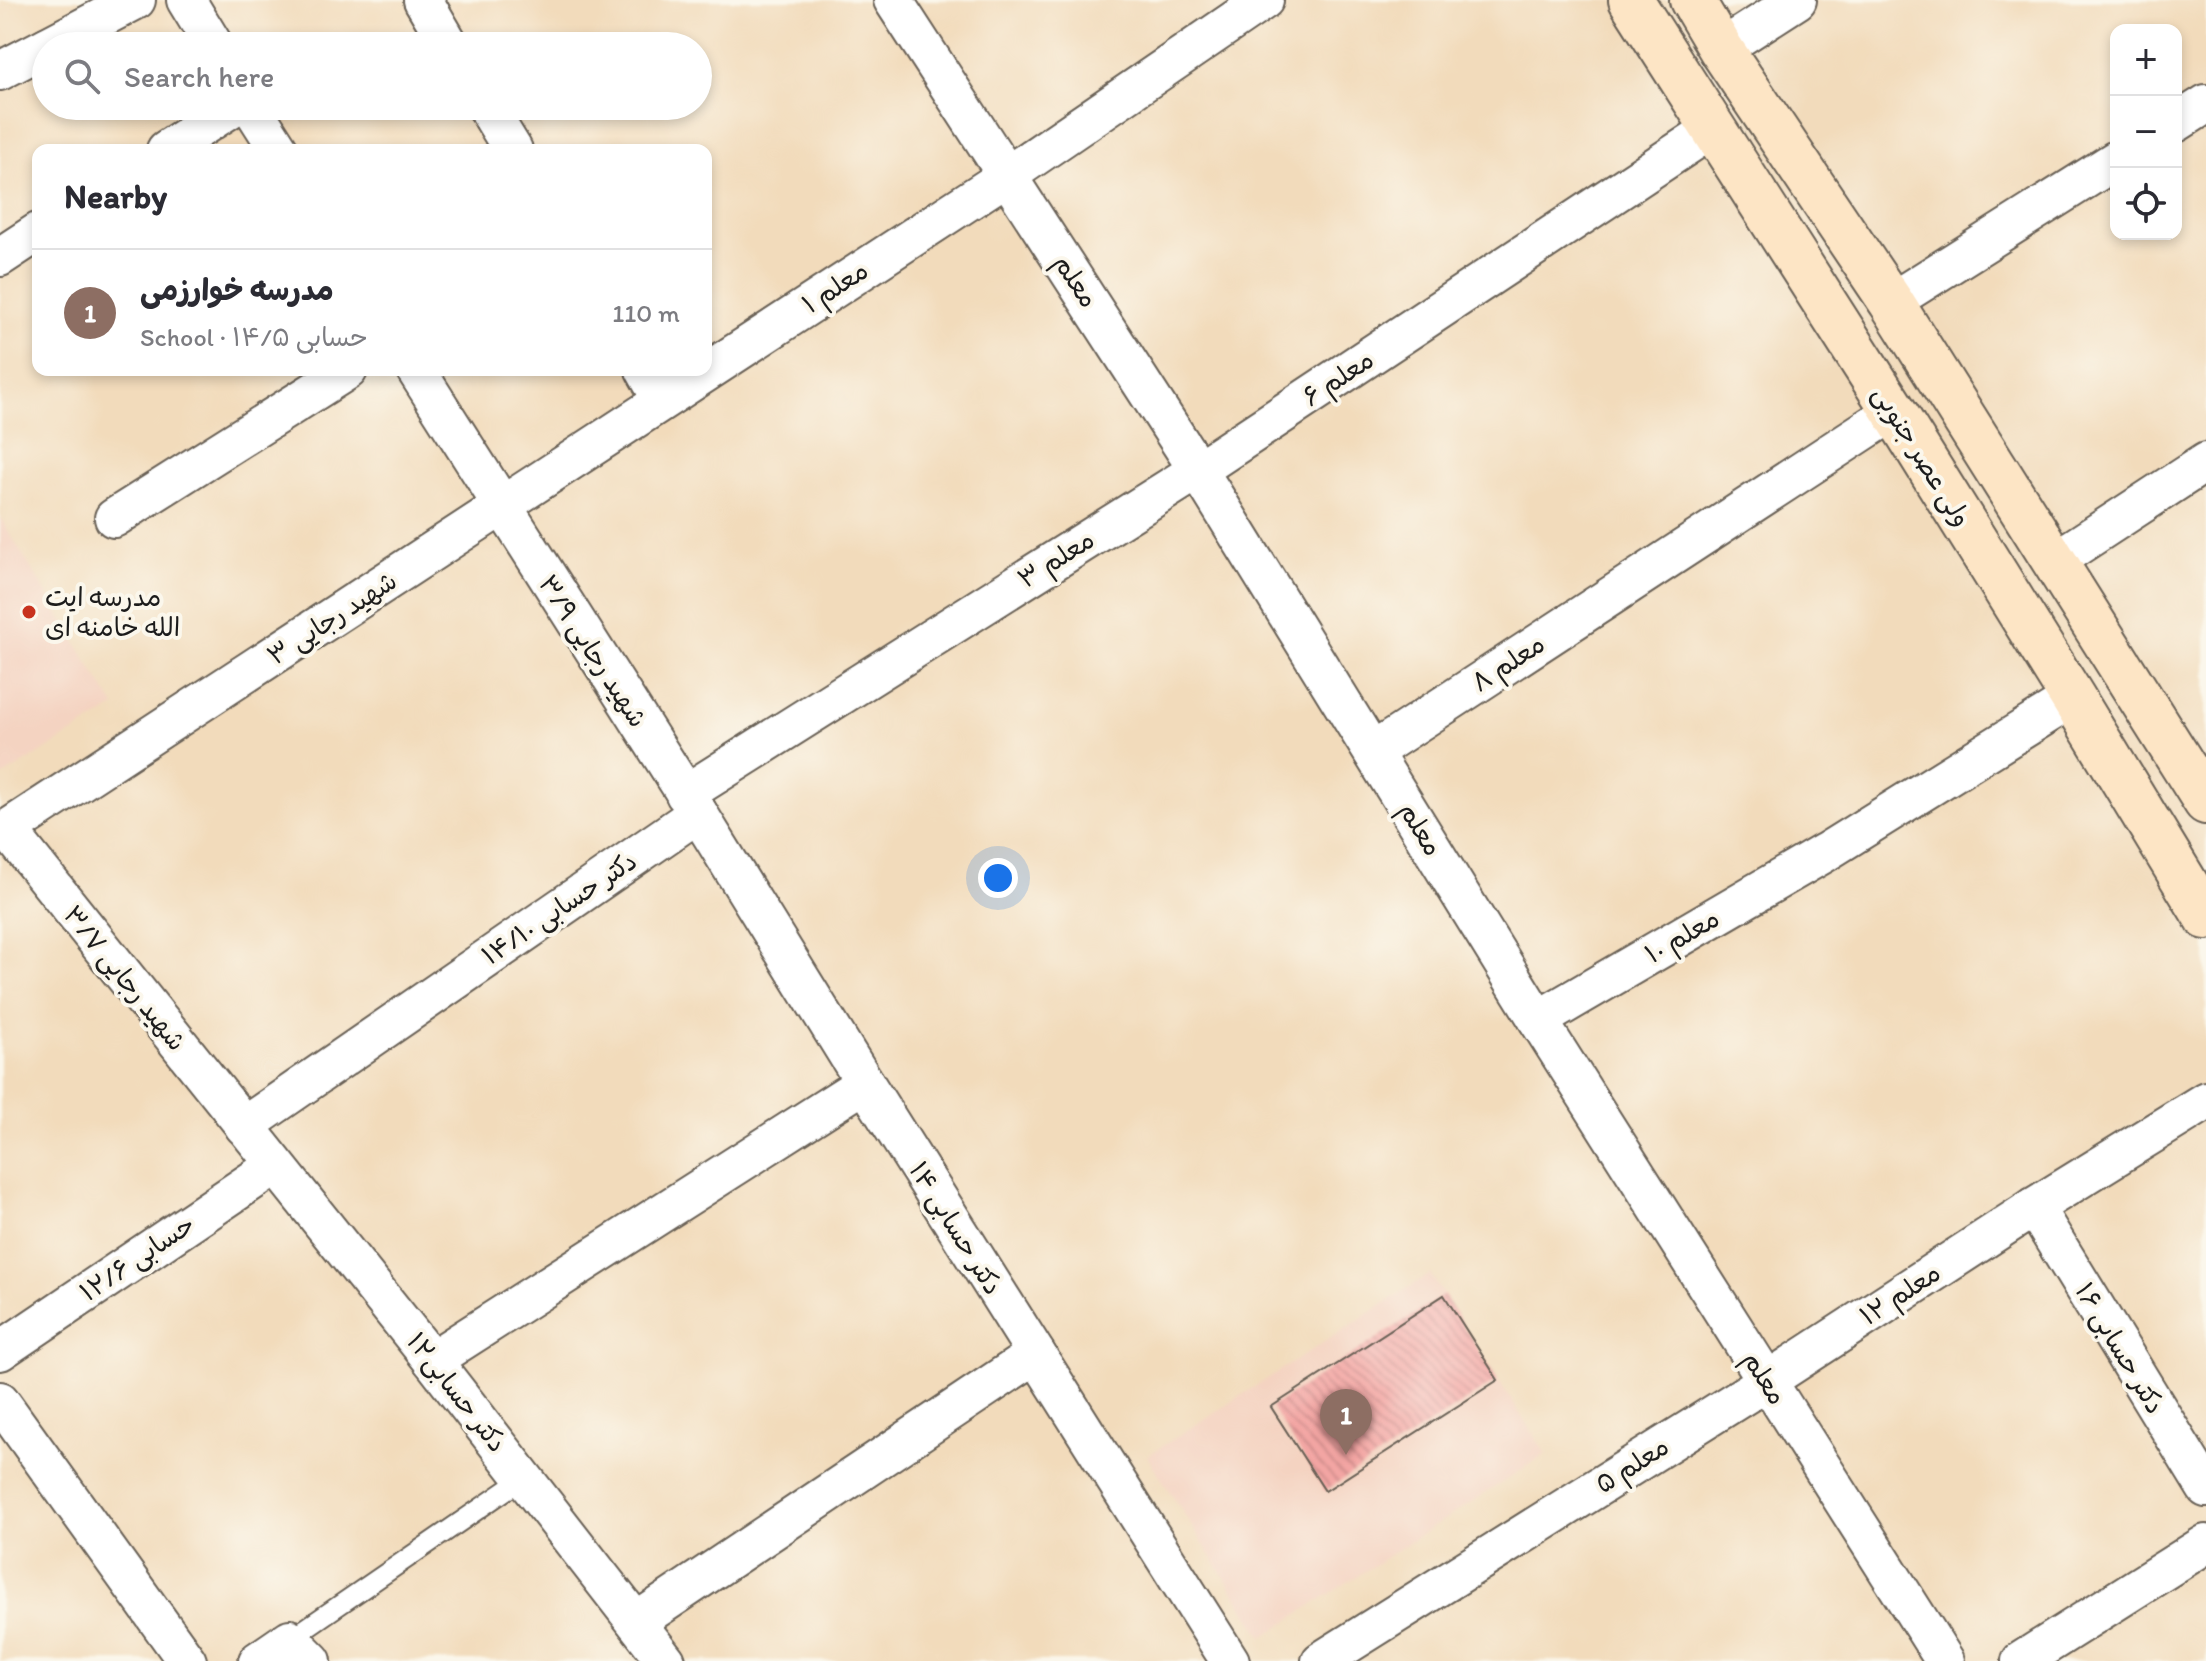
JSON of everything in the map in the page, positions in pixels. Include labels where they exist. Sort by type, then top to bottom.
[{"type":"street","points":[[75,32],[136,0]]},
{"type":"street","points":[[186,0],[205,32]]},
{"type":"street","points":[[423,0],[442,32]]},
{"type":"street","name":"معلم","points":[[893,0],[1198,470],[1538,1020],[1945,1661]]},
{"type":"street","name":"معلم ۱","points":[[712,351],[1008,175],[1264,0]]},
{"type":"street","name":"ولی عصر جنوبی","points":[[1631,0],[1894,411],[2206,917]]},
{"type":"street","points":[[1692,0],[1721,49],[1891,302],[2206,802]]},
{"type":"street","points":[[1721,49],[1797,0]]},
{"type":"street","points":[[0,71],[32,55]]},
{"type":"street","points":[[2182,119],[2206,104]]},
{"type":"street","points":[[175,144],[212,120]]},
{"type":"street","points":[[260,120],[275,144]]},
{"type":"street","points":[[495,120],[509,144]]},
{"type":"street","name":"معلم ۶","points":[[1198,470],[1712,129]]},
{"type":"street","points":[[1891,302],[2110,164]]},
{"type":"street","points":[[0,257],[32,236]]},
{"type":"street","points":[[114,518],[339,376]]},
{"type":"street","name":"شهید رجایی ۳/۹","points":[[420,376],[691,804]]},
{"type":"street","name":"شهید رجایی ۳","points":[[4,831],[502,508],[654,385]]},
{"type":"street","name":"معلم ۸","points":[[1374,751],[1894,411]]},
{"type":"street","points":[[2053,562],[2206,462]]},
{"type":"street","name":"معلم ۳","points":[[691,804],[914,648],[1198,470]]},
{"type":"street","name":"معلم ۱۰","points":[[1538,1020],[1826,852],[2073,698]]},
{"type":"street","name":"دکتر حسابی ۱۴/۱۰","points":[[244,1126],[421,1003],[691,804]]},
{"type":"street","name":"دکتر حسابی ۱۴","points":[[691,804],[1230,1661]]},
{"type":"street","name":"شهید رجایی ۳/۷","points":[[4,831],[244,1126]]},
{"type":"street","points":[[432,1360],[865,1083]]},
{"type":"street","name":"معلم ۱۲","points":[[1767,1381],[2034,1207],[2206,1101]]},
{"type":"street","name":"دکتر حسابی۱۲","points":[[244,1126],[432,1360],[666,1661]]},
{"type":"street","name":"حسابی ۱۲/۶","points":[[0,1351],[274,1166]]},
{"type":"street","name":"دکتر حسابی ۱۶","points":[[2034,1207],[2206,1488]]},
{"type":"street","points":[[636,1622],[1036,1354]]},
{"type":"street","name":"معلم ۵","points":[[1321,1661],[1767,1381]]},
{"type":"street","points":[[0,1401],[187,1661]]},
{"type":"street","points":[[2021,1661],[2206,1544]]},
{"type":"street","points":[[258,1661],[301,1650]]},
{"type":"lane","points":[[301,1650],[401,1563],[524,1478]]},
{"type":"shaded area","name":"مدرسه ایت الله خامنه ای","points":[[0,517],[115,707],[0,778]]},
{"type":"shaded area","points":[[1430,1274],[1546,1454],[1263,1637],[1147,1456]]},
{"type":"building","points":[[1444,1295],[1498,1380],[1325,1491],[1271,1407]]},
{"type":"place","name":"مدرسه ایت الله خامنه ای","points":[[29,612]]},
{"type":"place","name":"مدرسه خوارزمی","points":[[1346,1455]]}]
